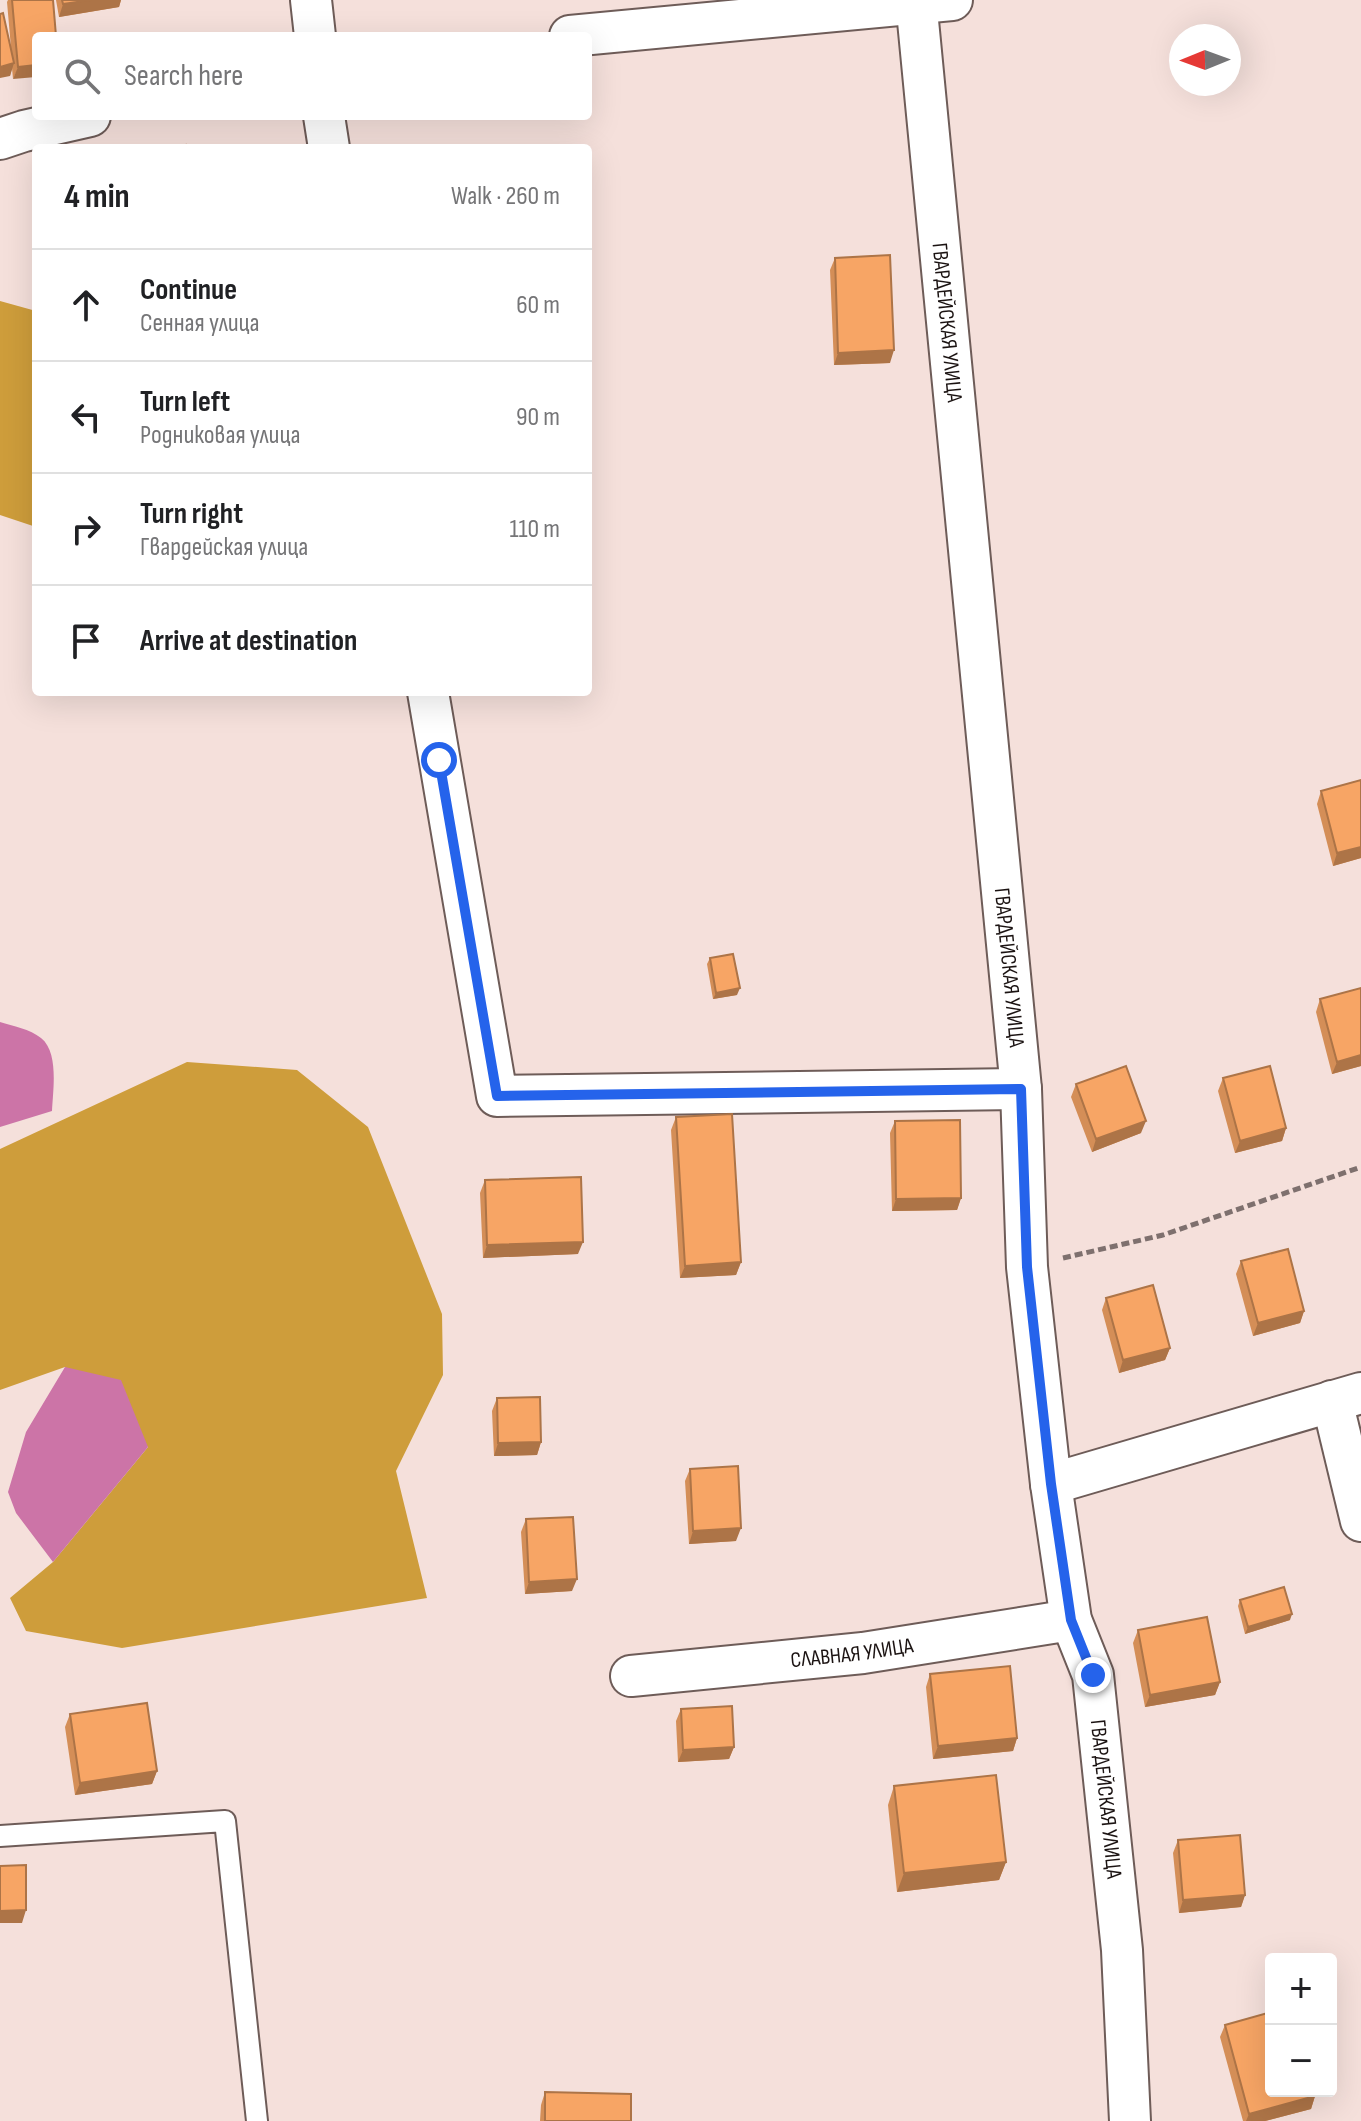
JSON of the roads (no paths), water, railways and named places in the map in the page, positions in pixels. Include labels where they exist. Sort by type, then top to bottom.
[{"type":"street","points":[[311,0],[315,32]]},
{"type":"street","points":[[592,34],[928,1]]},
{"type":"street","name":"ГВАРДЕЙСКАЯ УЛИЦА","points":[[928,1],[1021,1089],[1027,1267],[1051,1484],[1071,1620],[1093,1675],[1095,1690],[1122,1950],[1130,2121]]},
{"type":"street","points":[[0,139],[72,120]]},
{"type":"street","points":[[325,120],[328,144]]},
{"type":"street","points":[[429,696],[497,1096],[1021,1089]]},
{"type":"street","points":[[1051,1484],[1346,1397],[1361,1521]]},
{"type":"street","name":"СЛАВНАЯ УЛИЦА","points":[[631,1676],[863,1653],[1071,1620]]},
{"type":"lane","points":[[0,1836],[225,1821],[257,2121]]}]
